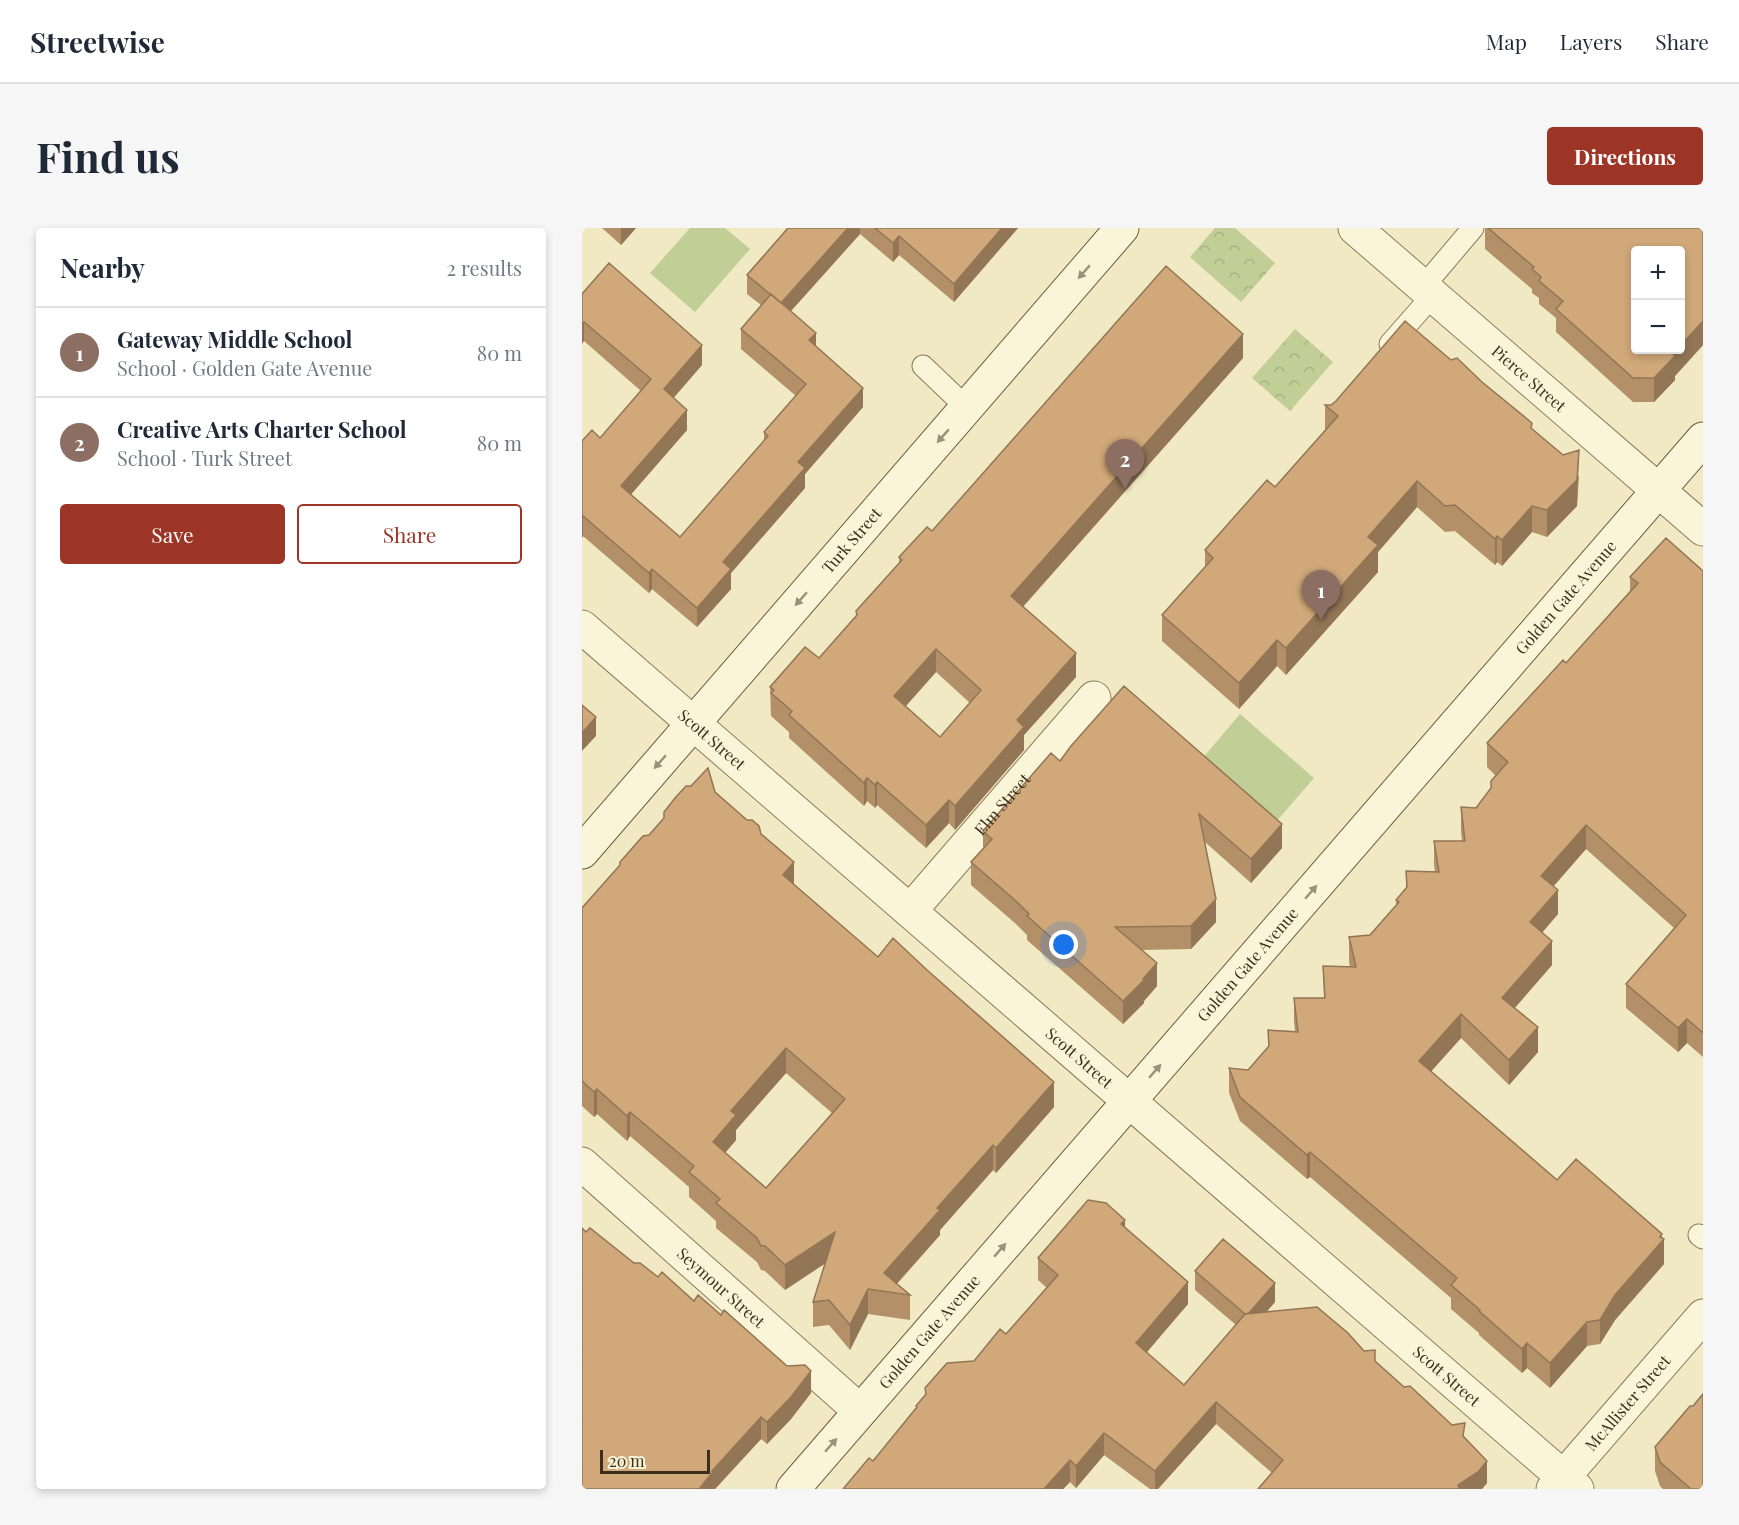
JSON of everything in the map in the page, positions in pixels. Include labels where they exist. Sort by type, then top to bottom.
[{"type":"street","name":"Turk Street","points":[[582,852],[1122,228]]},
{"type":"street","name":"Pierce Street","points":[[1355,228],[1703,529]]},
{"type":"street","name":"Golden Gate Avenue","points":[[793,1489],[1703,439]]},
{"type":"street","name":"Scott Street","points":[[582,627],[1129,1101],[1565,1485]]},
{"type":"street","name":"Elm Street","points":[[910,911],[1094,698]]},
{"type":"street","name":"Seymour Street","points":[[582,1164],[860,1411]]},
{"type":"street","name":"McAllister Street","points":[[1565,1485],[1703,1316]]},
{"type":"lane","points":[[1378,359],[1473,228]]},
{"type":"lane","points":[[923,366],[967,408]]},
{"type":"green space","points":[[690,228],[725,228],[750,249],[695,312],[650,273]]},
{"type":"green space","points":[[1215,228],[1235,228],[1275,263],[1241,302],[1190,257]]},
{"type":"green space","points":[[1295,329],[1333,362],[1290,411],[1252,378]]},
{"type":"green space","points":[[1240,714],[1314,778],[1269,830],[1196,766]]},
{"type":"building","points":[[788,228],[848,228],[781,303],[747,275]]},
{"type":"building","points":[[875,228],[1002,228],[954,284],[899,236],[893,243]]},
{"type":"building","points":[[1488,228],[1703,228],[1703,321],[1685,341],[1685,246],[1631,246],[1631,354],[1673,354],[1675,356],[1654,378],[1633,378],[1556,309],[1563,301],[1539,281],[1541,277],[1532,269],[1534,267]]},
{"type":"building","points":[[609,263],[702,345],[664,389],[687,410],[621,486],[680,537],[768,436],[764,432],[806,384],[741,329],[771,294],[816,333],[809,340],[863,388],[798,462],[805,468],[723,562],[731,569],[697,608],[652,569],[649,573],[583,516],[582,518],[582,441],[592,430],[600,438],[651,379],[584,322],[582,324],[582,294]]},
{"type":"building","points":[[1166,266],[1243,334],[1011,596],[1076,653],[1017,720],[1024,727],[955,806],[949,800],[926,825],[877,782],[875,785],[867,778],[864,783],[789,715],[792,711],[771,693],[774,690],[770,687],[805,647],[819,658],[857,615],[856,611],[902,560],[899,557],[927,527],[932,531]],"holes":[[[936,649],[981,690],[940,737],[894,696]]]},
{"type":"building","points":[[1405,321],[1451,360],[1457,358],[1532,423],[1531,428],[1563,455],[1579,450],[1577,480],[1547,510],[1532,506],[1502,540],[1497,536],[1495,539],[1455,505],[1445,506],[1417,481],[1368,537],[1378,545],[1286,648],[1277,640],[1239,683],[1162,615],[1213,558],[1205,550],[1267,480],[1275,487],[1338,416],[1325,405],[1331,405],[1336,401]]},
{"type":"building","points":[[1666,538],[1703,571],[1703,1033],[1687,1019],[1678,1028],[1626,984],[1686,915],[1586,825],[1541,876],[1558,890],[1530,922],[1552,941],[1502,998],[1538,1027],[1509,1060],[1461,1014],[1419,1061],[1557,1180],[1576,1159],[1662,1234],[1660,1237],[1664,1239],[1615,1295],[1600,1320],[1587,1322],[1550,1363],[1527,1343],[1522,1349],[1451,1285],[1457,1278],[1310,1152],[1307,1155],[1240,1097],[1229,1068],[1248,1070],[1269,1046],[1268,1030],[1298,1032],[1294,998],[1325,998],[1323,966],[1356,967],[1349,937],[1370,935],[1399,902],[1396,900],[1407,887],[1406,871],[1439,872],[1434,841],[1465,841],[1461,807],[1476,808],[1491,788],[1491,781],[1508,762],[1487,743],[1563,660],[1566,663],[1638,583],[1630,577]]},
{"type":"building","points":[[1124,686],[1282,824],[1251,859],[1199,814],[1216,899],[1191,926],[1115,927],[1157,963],[1123,1001],[1027,916],[1029,914],[1016,901],[971,862],[992,839],[983,831],[1051,753],[1060,761]]},
{"type":"building","points":[[582,705],[596,717],[582,733]]},
{"type":"building","points":[[708,768],[715,792],[747,820],[752,820],[759,826],[761,834],[794,862],[783,875],[878,957],[893,938],[1054,1082],[996,1148],[993,1145],[884,1273],[910,1295],[868,1289],[850,1325],[829,1300],[813,1302],[835,1232],[785,1265],[765,1246],[761,1246],[757,1238],[716,1203],[720,1199],[689,1172],[694,1166],[630,1112],[627,1116],[597,1089],[594,1092],[582,1081],[582,908],[643,836],[649,835],[664,818],[664,812],[675,798],[686,786],[691,786]],"holes":[[[786,1048],[845,1099],[766,1188],[713,1142],[736,1115],[731,1111]]]},
{"type":"building","points":[[1088,1200],[1106,1203],[1125,1220],[1121,1224],[1188,1282],[1136,1343],[1184,1385],[1245,1314],[1317,1307],[1348,1333],[1364,1351],[1375,1350],[1375,1361],[1404,1387],[1410,1386],[1452,1425],[1465,1423],[1463,1436],[1487,1461],[1478,1472],[1458,1485],[1459,1489],[1258,1489],[1283,1460],[1216,1402],[1155,1471],[1104,1433],[1076,1466],[1070,1460],[1044,1489],[843,1489],[869,1458],[873,1461],[917,1407],[926,1394],[925,1388],[947,1363],[974,1361],[1000,1329],[1006,1334],[1058,1275],[1038,1258]]},
{"type":"building","points":[[582,1228],[586,1232],[590,1228],[634,1263],[640,1263],[658,1277],[662,1272],[694,1301],[698,1295],[721,1315],[724,1310],[787,1366],[805,1365],[811,1371],[791,1397],[767,1422],[761,1417],[712,1471],[699,1489],[582,1489]]},
{"type":"building","points":[[1223,1239],[1275,1283],[1249,1313],[1245,1314],[1195,1271]]},
{"type":"building","points":[[1703,1394],[1703,1489],[1691,1489],[1660,1462],[1655,1447]]},
{"type":"place","name":"Creative Arts Charter School","points":[[1125,489]]},
{"type":"place","name":"Gateway Middle School","points":[[1321,620]]}]
